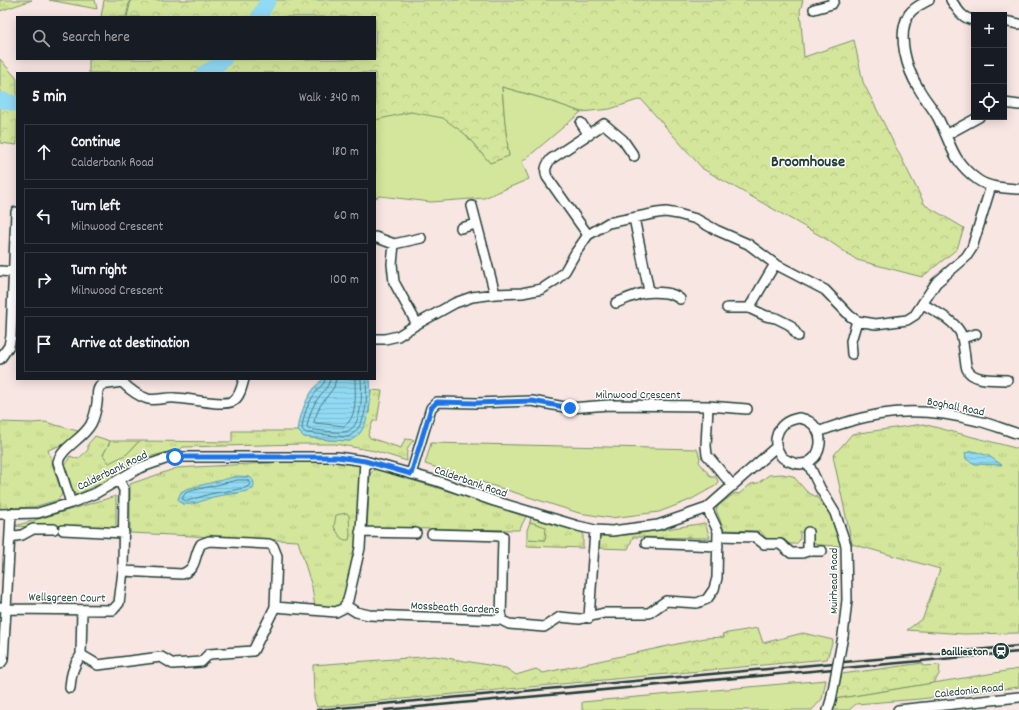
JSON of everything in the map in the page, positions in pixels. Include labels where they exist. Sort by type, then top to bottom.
[{"type":"street","points":[[814,9],[832,4],[834,0]]},
{"type":"street","points":[[929,0],[916,7],[909,14],[905,26],[903,39],[910,73],[919,90],[939,118],[957,161],[980,182],[990,186],[1019,189]]},
{"type":"street","points":[[951,0],[961,15],[966,19],[971,20]]},
{"type":"street","points":[[1007,22],[1019,24]]},
{"type":"street","points":[[1007,104],[1019,105]]},
{"type":"street","points":[[946,135],[974,120]]},
{"type":"street","points":[[581,123],[589,134]]},
{"type":"street","points":[[588,235],[545,173],[546,164],[551,159],[604,124],[623,140],[634,156]]},
{"type":"street","points":[[376,339],[385,339],[398,336],[416,324],[455,303],[472,297],[522,293],[542,289],[557,279],[565,271],[588,235],[608,223],[666,212],[696,219],[716,230],[748,244],[775,264],[825,290],[850,316],[857,321],[876,324],[907,320],[915,315],[936,283],[966,257],[972,248],[990,186]]},
{"type":"street","points":[[472,206],[495,294]]},
{"type":"street","points":[[0,359],[9,346],[11,336],[16,212]]},
{"type":"street","points":[[634,218],[649,291]]},
{"type":"street","points":[[461,228],[476,224]]},
{"type":"street","points":[[376,237],[394,244],[421,238]]},
{"type":"street","points":[[394,244],[392,264],[394,282],[416,324]]},
{"type":"street","points":[[749,308],[775,264]]},
{"type":"street","points":[[0,271],[14,272]]},
{"type":"street","points":[[616,303],[649,291],[675,295],[680,299]]},
{"type":"street","points":[[923,304],[946,318],[954,325],[962,338],[965,358],[968,369],[972,375],[978,378],[1007,380]]},
{"type":"street","points":[[727,308],[749,308],[766,316],[776,318],[790,325],[798,336]]},
{"type":"street","points":[[852,354],[851,341],[857,321]]},
{"type":"street","points":[[962,338],[976,334]]},
{"type":"street","points":[[71,503],[58,462],[59,456],[76,441],[90,424],[97,402],[98,388],[101,385],[122,382],[130,389],[146,398],[154,400],[165,397],[228,403],[235,400],[241,390],[244,380]]},
{"type":"street","name":"Milnwood Crescent","points":[[411,474],[431,408],[437,402],[477,403],[532,401],[570,408],[609,406],[708,406],[747,409]]},
{"type":"street","points":[[708,406],[707,455],[733,486]]},
{"type":"street","name":"Boghall Road","points":[[818,432],[847,421],[884,413],[931,411],[979,421],[1019,434]]},
{"type":"street","points":[[791,419],[806,419],[813,423],[818,432],[820,447],[808,463],[798,464],[782,458],[776,447],[776,437],[779,429],[784,423],[791,419]]},
{"type":"street","name":"Calderbank Road","points":[[0,514],[38,513],[71,503],[96,493],[139,468],[171,457],[337,457],[365,461],[437,481],[532,513],[578,526],[595,530],[612,531],[658,525],[707,508],[776,447]]},
{"type":"street","points":[[275,607],[336,612],[344,608],[348,600],[360,548],[365,461]]},
{"type":"street","name":"Muirhead Road","points":[[808,463],[820,488],[835,513],[846,545],[847,600],[843,636],[828,710]]},
{"type":"street","name":"Wellsgreen Court","points":[[3,608],[113,610],[119,603],[123,571],[124,490],[119,480]]},
{"type":"street","name":"Mossbeath Gardens","points":[[345,605],[356,612],[369,615],[501,620],[509,624],[544,627],[560,617],[580,619],[589,618],[604,613],[650,613],[666,601],[697,603],[708,599],[714,589],[717,578],[718,531],[707,508]]},
{"type":"street","points":[[0,664],[3,660],[3,608],[11,513]]},
{"type":"street","points":[[10,536],[22,535],[33,528],[124,533]]},
{"type":"street","points":[[589,618],[595,530]]},
{"type":"street","points":[[360,532],[416,534]]},
{"type":"street","points":[[808,532],[808,551]]},
{"type":"street","points":[[432,534],[503,536],[501,620]]},
{"type":"street","points":[[718,536],[755,537],[764,544],[780,544],[791,553],[822,551]]},
{"type":"street","points":[[81,655],[98,665],[161,658],[173,664],[201,662],[209,654],[253,650],[275,607],[277,556],[273,546],[269,544],[208,541],[201,544],[197,551],[194,566],[188,572],[182,574],[123,571]]},
{"type":"street","points":[[646,543],[718,546]]},
{"type":"street","points":[[70,688],[75,663],[81,655],[82,610]]},
{"type":"street","name":"Caledonia Road","points":[[898,710],[1019,697]]},
{"type":"green space","points":[[0,0],[32,0],[0,11]]},
{"type":"green space","points":[[49,0],[95,0],[97,9]]},
{"type":"green space","points":[[104,0],[130,0],[126,16],[101,16]]},
{"type":"green space","points":[[131,0],[803,0],[800,11],[804,57],[854,40],[863,82],[925,205],[964,228],[957,249],[922,277],[857,260],[826,239],[703,169],[641,99],[610,109],[581,112],[541,98],[502,87],[509,157],[490,163],[465,134],[411,112],[376,121],[376,72],[89,72],[89,60],[376,60],[376,16],[127,16]]},
{"type":"green space","points":[[0,59],[16,78],[16,145],[0,143]]},
{"type":"green space","points":[[502,87],[541,98],[581,112],[522,162],[529,179],[484,198],[431,202],[380,196],[376,198],[376,120],[411,112],[443,118],[465,134],[490,163],[509,156]]},
{"type":"green space","points":[[371,390],[382,391],[377,421],[373,421],[368,435],[370,438],[401,448],[405,439],[414,440],[408,449],[407,461],[375,451],[335,444],[183,447],[180,450],[153,456],[130,464],[114,473],[112,478],[76,495],[73,491],[65,466],[70,456],[78,459],[88,450],[88,444],[95,436],[110,441],[103,455],[127,454],[139,441],[232,442],[232,431],[298,431],[304,437],[350,441],[369,413]]},
{"type":"green space","points":[[0,422],[45,422],[81,432],[69,442],[48,450],[62,494],[58,500],[33,507],[0,509]]},
{"type":"green space","points":[[923,424],[1019,449],[1019,633],[964,634],[907,630],[923,618],[940,569],[852,544],[833,456],[852,434]]},
{"type":"green space","points":[[110,441],[139,441],[127,454],[109,463],[103,455]]},
{"type":"green space","points":[[431,443],[697,449],[700,458],[699,462],[711,477],[716,477],[718,481],[717,485],[690,500],[659,512],[611,518],[579,513],[425,464]]},
{"type":"green space","points":[[305,461],[340,461],[361,465],[357,549],[346,600],[340,607],[315,608],[312,587],[298,541],[130,533],[130,484],[177,468]]},
{"type":"green space","points":[[375,469],[527,515],[519,530],[367,528],[370,474]]},
{"type":"green space","points":[[782,474],[793,476],[807,492],[817,497],[830,514],[841,546],[817,545],[800,531],[800,540],[796,544],[789,544],[784,539],[767,539],[760,531],[724,530],[716,510],[718,506],[735,493],[739,494],[751,484],[758,483],[769,475]]},
{"type":"green space","points":[[116,496],[116,532],[15,526]]},
{"type":"green space","points":[[347,513],[349,516],[350,535],[349,540],[345,540],[341,538],[334,527],[336,515]]},
{"type":"green space","points":[[531,516],[583,533],[583,548],[527,546],[527,539],[545,540],[545,527],[530,522]]},
{"type":"green space","points":[[530,522],[546,527],[545,540],[527,539],[527,530]]},
{"type":"green space","points":[[705,523],[710,538],[633,537],[628,549],[597,548],[598,538],[600,535],[627,535]]},
{"type":"green space","points":[[758,628],[763,643],[803,633],[833,640],[827,659],[317,707],[314,698],[313,665],[435,656],[506,668],[516,675],[536,669],[543,673],[705,638],[725,637],[722,634]]},
{"type":"green space","points":[[923,663],[923,666],[940,665],[939,674],[934,683],[835,699],[842,674]]},
{"type":"green space","points":[[1019,669],[1019,687],[920,699],[856,704],[849,710],[831,710],[835,699]]},
{"type":"green space","points":[[826,680],[822,699],[812,710],[582,710],[582,702]]},
{"type":"water","points":[[322,380],[370,380],[371,392],[366,421],[359,434],[350,441],[304,437],[298,431],[303,409],[309,396]]},
{"type":"water","points":[[973,451],[989,456],[1002,465],[975,464],[966,459],[965,453]]},
{"type":"water","points":[[238,476],[250,477],[254,484],[253,489],[213,497],[190,504],[182,504],[178,499],[181,492],[186,489]]},
{"type":"waterway","points":[[260,16],[268,0]]},
{"type":"waterway","points":[[206,72],[214,68],[223,60]]},
{"type":"waterway","points":[[0,100],[16,104]]},
{"type":"railway","points":[[317,710],[1019,646]]},
{"type":"railway","points":[[385,710],[1019,652]]},
{"type":"place","name":"Baillieston","points":[[1001,651]]},
{"type":"district","name":"Broomhouse","points":[[808,160]]},
{"type":"route","points":[[175,457],[337,457],[365,461],[411,474],[431,408],[437,402],[477,403],[532,401],[570,408]]}]
